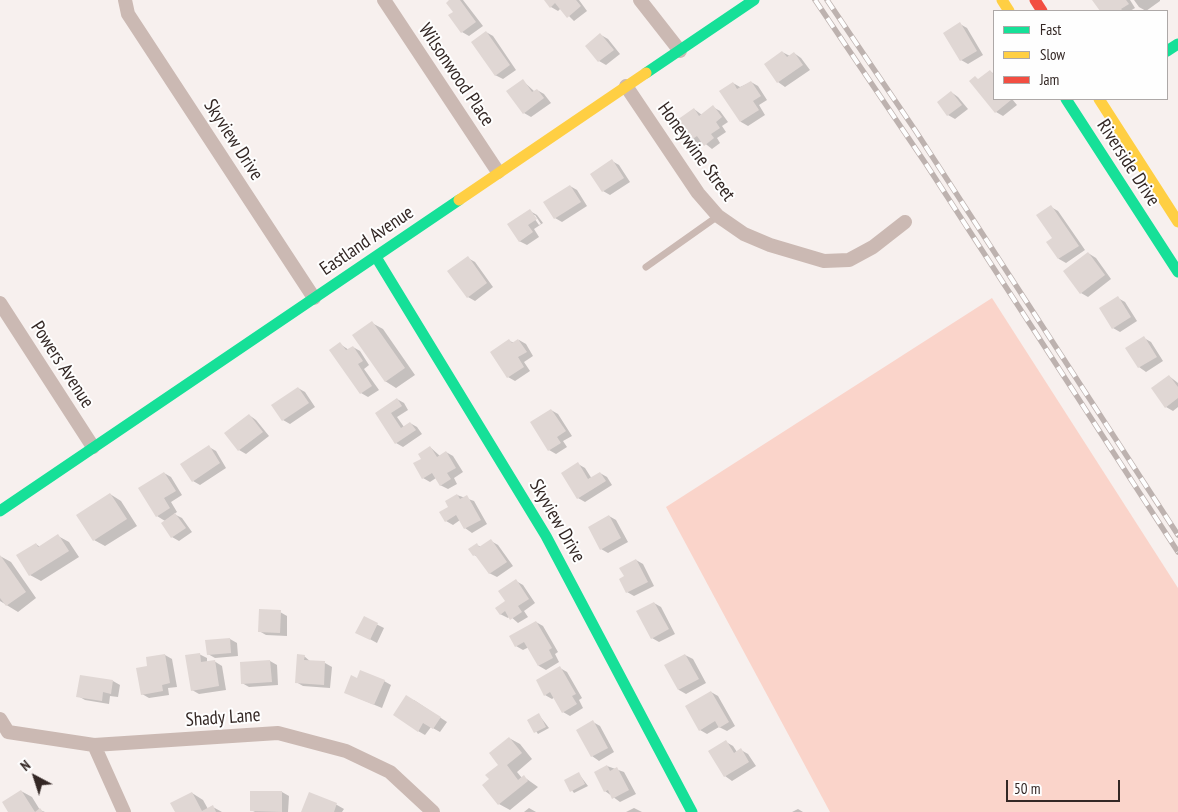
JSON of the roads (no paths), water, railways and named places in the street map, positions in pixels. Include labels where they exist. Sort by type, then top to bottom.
[{"type":"street","name":"Skyview Drive","points":[[125,0],[128,14],[314,298]]},
{"type":"street","name":"Wilsonwood Place","points":[[384,0],[498,172]]},
{"type":"street","points":[[640,0],[680,50]]},
{"type":"street","name":"Eastland Avenue","points":[[0,511],[754,0]]},
{"type":"street","name":"Honeywine Street","points":[[626,86],[698,193],[718,216],[744,234],[770,245],[824,260],[849,260],[873,248],[905,222]]},
{"type":"street","name":"Riverside Drive","points":[[1070,100],[1089,105],[1178,222]]},
{"type":"street","name":"Riverside Drive","points":[[1089,105],[1178,272]]},
{"type":"street","name":"Skyview Drive","points":[[376,257],[546,536],[692,812]]},
{"type":"street","name":"Powers Avenue","points":[[0,303],[93,448]]},
{"type":"street","name":"Shady Lane","points":[[0,719],[4,736],[94,745],[278,733],[346,751],[390,772],[433,812]]},
{"type":"street","points":[[94,745],[124,812]]},
{"type":"lane","points":[[646,267],[718,216]]},
{"type":"railway","points":[[815,0],[926,164],[1178,552]]},
{"type":"railway","points":[[827,0],[915,130],[1178,535]]}]
